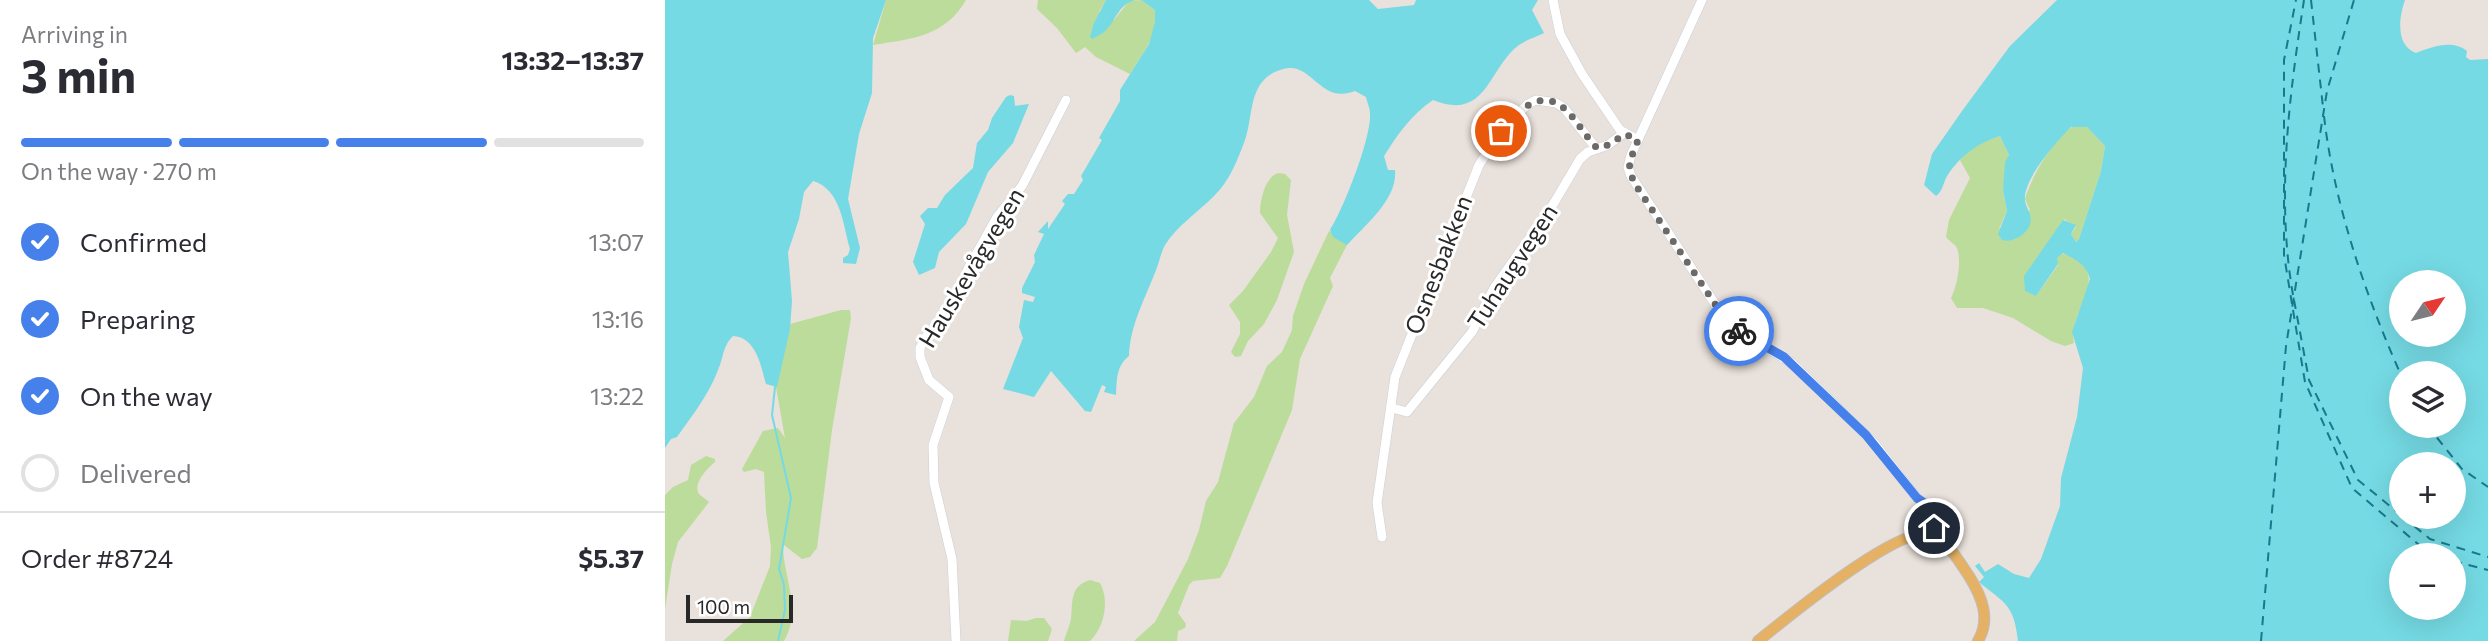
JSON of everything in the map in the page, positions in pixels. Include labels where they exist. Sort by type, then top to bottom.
[{"type":"main road","points":[[1758,641],[1877,553],[1911,537],[1932,535],[1951,552],[1981,599],[1985,623],[1978,641]]},
{"type":"street","points":[[1553,0],[1558,28],[1566,47],[1616,126],[1638,140]]},
{"type":"street","points":[[1702,0],[1638,140],[1629,163],[1631,176],[1719,310],[1740,331],[1784,357],[1875,444],[1917,498],[1930,507],[1935,521],[1932,535]]},
{"type":"street","name":"Hauskevågvegen","points":[[956,641],[952,559],[934,483],[933,446],[949,397],[929,380],[924,371],[920,348],[956,298],[968,269],[997,217],[1022,186],[1066,100]]},
{"type":"street","name":"Osnesbakken","points":[[1382,537],[1377,503],[1395,377],[1479,165],[1503,128],[1528,104],[1536,100],[1546,100],[1564,108],[1597,148]]},
{"type":"street","name":"Tuhaugvegen","points":[[1392,408],[1407,412],[1472,332],[1494,289],[1552,208],[1580,159],[1625,134]]},
{"type":"green space","points":[[886,0],[966,0],[948,22],[937,29],[913,38],[873,45]]},
{"type":"green space","points":[[1038,0],[1106,0],[1099,12],[1114,20],[1129,1],[1141,0],[1155,10],[1152,36],[1130,74],[1096,57],[1085,47],[1076,53],[1057,28],[1037,9]]},
{"type":"green space","points":[[2077,125],[2087,127],[2105,146],[2101,171],[2079,239],[2076,242],[2071,234],[2076,227],[2064,219],[2036,296],[2058,265],[2056,258],[2061,253],[2078,260],[2087,269],[2087,292],[2077,317],[2074,343],[2065,346],[2051,341],[2013,318],[1983,308],[1957,308],[1951,298],[1958,274],[1958,253],[1946,237],[1949,220],[1970,178],[1960,160],[1975,144],[2000,136],[2009,155],[2003,190],[2007,211],[1999,229],[2030,210],[2025,199],[2038,169],[2061,136]]},
{"type":"green space","points":[[1279,173],[1285,174],[1291,180],[1287,215],[1294,252],[1277,300],[1264,324],[1248,341],[1241,356],[1235,357],[1231,352],[1240,334],[1240,322],[1229,305],[1243,291],[1278,238],[1260,213],[1262,195],[1267,184]]},
{"type":"green space","points":[[1329,231],[1348,243],[1330,278],[1333,286],[1300,359],[1292,410],[1227,566],[1220,578],[1193,581],[1189,585],[1178,613],[1186,624],[1185,628],[1178,631],[1177,641],[1134,641],[1155,622],[1188,559],[1206,501],[1218,482],[1234,423],[1254,397],[1267,366],[1282,352],[1292,330],[1293,316],[1304,284]]},
{"type":"green space","points":[[850,310],[851,318],[832,430],[817,548],[810,557],[802,559],[784,545],[783,547],[792,606],[789,629],[784,641],[723,641],[750,617],[770,566],[771,547],[764,472],[756,469],[744,472],[742,469],[763,431],[778,428],[785,438],[776,387],[790,324]]},
{"type":"green space","points":[[706,456],[715,459],[715,462],[702,476],[697,490],[709,502],[678,542],[665,609],[665,495],[673,487],[688,480],[691,465]]},
{"type":"green space","points":[[1090,580],[1100,583],[1103,590],[1105,606],[1102,622],[1090,641],[1064,641],[1075,591],[1078,586]]},
{"type":"green space","points":[[1044,618],[1052,629],[1048,641],[1008,641],[1011,620],[1026,621]]},
{"type":"water","points":[[665,0],[886,0],[873,38],[872,93],[859,134],[848,199],[860,248],[856,264],[843,263],[843,258],[848,255],[850,249],[843,219],[830,192],[813,181],[804,192],[799,219],[788,252],[792,301],[790,329],[777,387],[766,384],[756,354],[747,341],[733,336],[705,396],[677,437],[671,439],[665,448]]},
{"type":"water","points":[[1106,0],[1137,0],[1123,7],[1105,31],[1092,39],[1090,37],[1094,23]]},
{"type":"water","points":[[1141,0],[1369,0],[1378,9],[1414,5],[1416,0],[1538,0],[1532,10],[1544,33],[1522,43],[1509,55],[1476,98],[1465,104],[1451,105],[1433,100],[1412,119],[1384,156],[1388,170],[1395,170],[1395,181],[1386,201],[1347,245],[1333,237],[1330,230],[1349,191],[1362,155],[1370,113],[1366,97],[1355,91],[1343,94],[1333,92],[1293,68],[1271,74],[1258,89],[1245,140],[1229,177],[1214,196],[1175,232],[1164,248],[1135,323],[1129,356],[1119,369],[1116,395],[1104,392],[1106,387],[1102,385],[1091,412],[1085,411],[1051,371],[1034,397],[1003,389],[1023,338],[1019,327],[1024,300],[1033,302],[1035,297],[1022,293],[1022,288],[1035,262],[1034,255],[1044,234],[1038,232],[1048,221],[1048,229],[1065,204],[1062,201],[1068,194],[1074,194],[1083,180],[1081,176],[1120,101],[1120,90],[1149,44],[1155,10]]},
{"type":"water","points":[[2057,0],[2405,0],[2400,30],[2409,49],[2416,53],[2442,45],[2455,45],[2467,51],[2466,57],[2470,60],[2488,59],[2488,641],[2018,641],[2011,612],[1979,582],[1984,577],[1975,566],[1979,563],[1985,572],[1998,564],[2014,574],[2029,578],[2041,559],[2060,506],[2061,478],[2077,417],[2083,368],[2072,332],[2090,279],[2083,266],[2063,253],[2057,258],[2058,264],[2036,296],[2025,291],[2024,276],[2063,220],[2076,225],[2071,234],[2076,242],[2079,239],[2101,171],[2105,146],[2087,127],[2071,127],[2042,161],[2029,183],[2025,201],[2030,216],[2029,227],[2013,240],[2002,240],[1998,234],[2007,211],[2003,190],[2005,162],[2009,155],[2000,136],[1984,142],[1963,156],[1936,196],[1924,185],[1932,154],[2010,46]]},
{"type":"water","points":[[1014,96],[1015,106],[1029,104],[1013,143],[988,172],[966,224],[939,252],[935,268],[919,275],[913,262],[925,224],[920,216],[928,208],[937,208],[945,195],[973,168],[977,143],[988,130],[992,118],[1006,97]]},
{"type":"waterway","points":[[775,387],[772,415],[791,498],[779,569],[784,585],[785,610],[778,641]]},
{"type":"ferry route","points":[[2292,304],[2284,255],[2284,60],[2296,0]]},
{"type":"ferry route","points":[[2293,295],[2285,222],[2285,185],[2289,110],[2304,0]]},
{"type":"ferry route","points":[[2311,0],[2323,107]]},
{"type":"ferry route","points":[[2261,641],[2286,346],[2327,91],[2354,0]]},
{"type":"ferry route","points":[[2324,116],[2343,215],[2363,281],[2395,361]]},
{"type":"ferry route","points":[[2294,300],[2309,380],[2358,480],[2389,505]]},
{"type":"ferry route","points":[[2293,310],[2305,382],[2352,488],[2417,543]]},
{"type":"ferry route","points":[[2437,438],[2462,469],[2488,487]]},
{"type":"ferry route","points":[[2418,529],[2430,539],[2488,557]]},
{"type":"ferry route","points":[[2466,564],[2488,570]]},
{"type":"way so far","points":[[1501,131],[1528,104],[1536,100],[1546,100],[1564,108],[1597,148],[1602,148],[1625,134],[1638,140],[1629,163],[1633,181],[1719,310],[1739,331]]},
{"type":"route","points":[[1739,331],[1792,363],[1875,444],[1917,498],[1930,507],[1934,513],[1934,528]]}]
